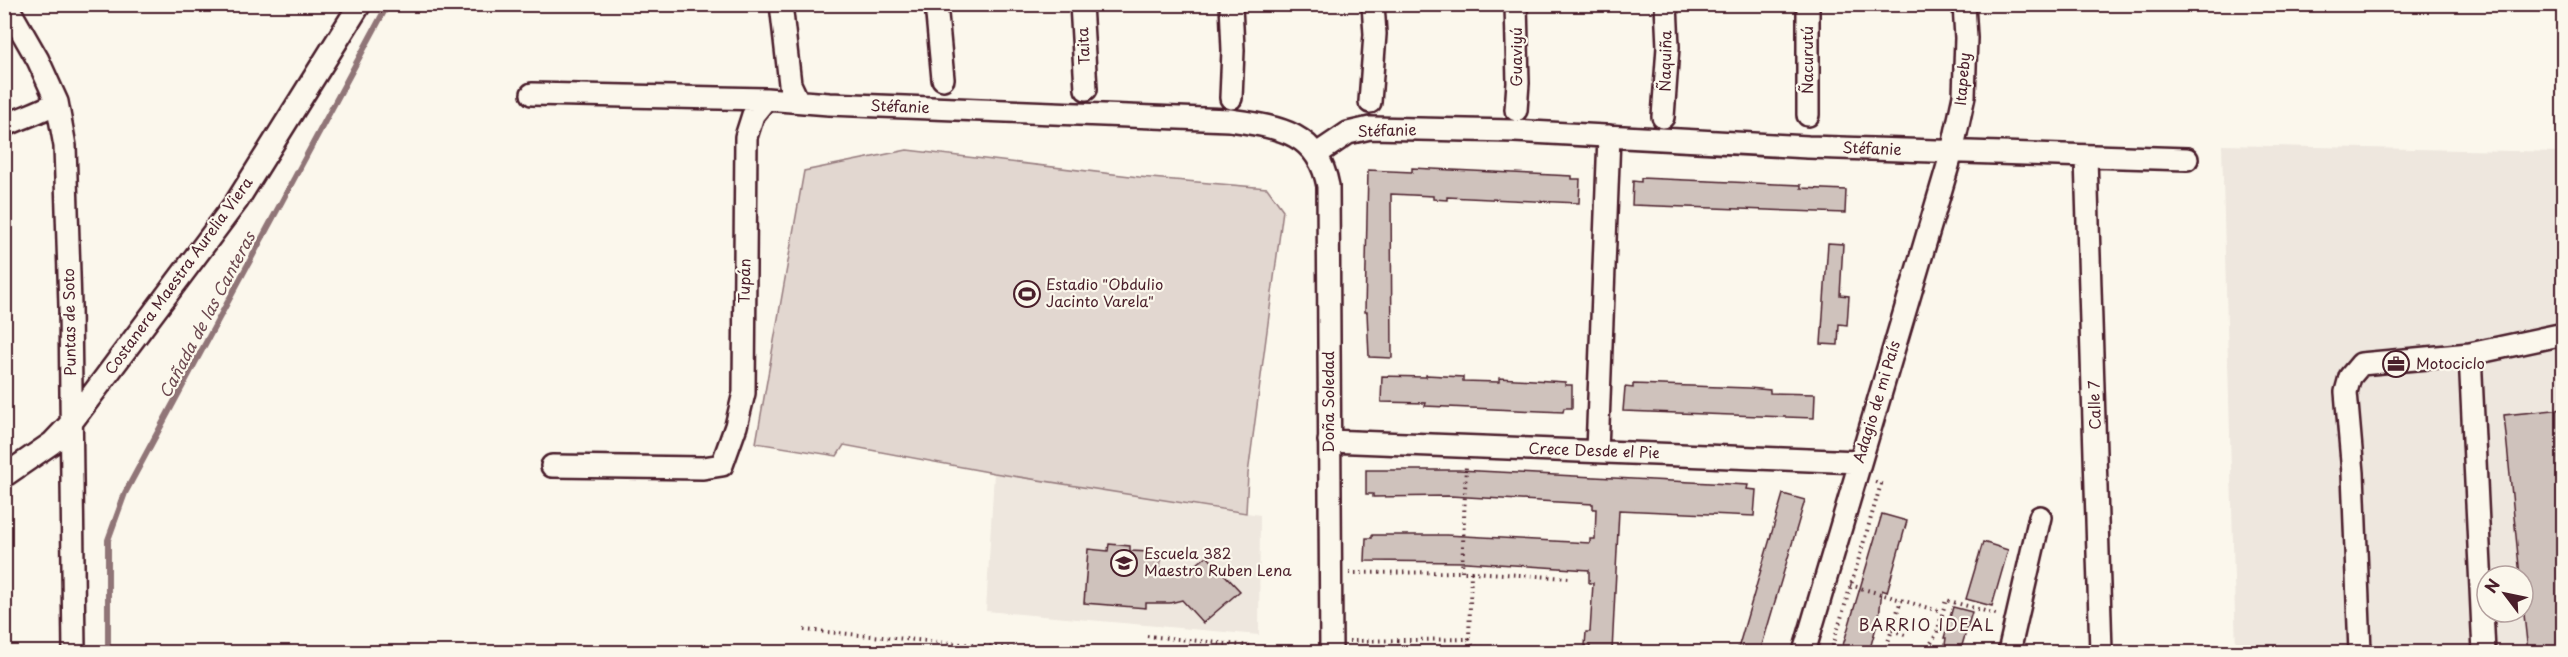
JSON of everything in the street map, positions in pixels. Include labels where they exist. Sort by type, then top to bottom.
[{"type":"street","name":"Puntas de Soto","points":[[6,4],[38,60],[57,102],[65,146],[70,306],[74,652]]},
{"type":"street","name":"Costanera Maestra Aurelia Viera","points":[[4,476],[52,443],[71,423],[237,201],[360,4]]},
{"type":"street","points":[[781,4],[790,84],[798,101]]},
{"type":"street","points":[[936,4],[943,79]]},
{"type":"street","name":"Taita","points":[[1081,4],[1086,88]]},
{"type":"street","points":[[1230,98],[1233,50],[1231,4]]},
{"type":"street","points":[[1370,102],[1376,34],[1373,4]]},
{"type":"street","name":"Guaviyú","points":[[1516,4],[1518,83],[1516,110]]},
{"type":"street","name":"Ñaquiña","points":[[1664,117],[1668,47],[1666,4]]},
{"type":"street","name":"Ñacurutú","points":[[1808,4],[1808,115]]},
{"type":"street","name":"Itapeby","points":[[1952,152],[1964,96],[1966,38],[1964,4]]},
{"type":"street","name":"Stéfanie","points":[[532,94],[766,99],[1229,120],[1283,130],[1301,138],[1317,154],[1348,133],[1370,128],[1609,136],[1808,147],[2187,159]]},
{"type":"street","name":"Tupán","points":[[552,466],[703,468],[722,465],[736,426],[744,393],[746,137],[753,115],[766,99]]},
{"type":"street","points":[[4,126],[40,113],[57,102]]},
{"type":"street","points":[[1597,451],[1609,136]]},
{"type":"street","name":"Adagio de mi País","points":[[1804,652],[1952,152]]},
{"type":"street","name":"Doña Soledad","points":[[1317,154],[1325,169],[1328,186],[1330,573],[1325,649]]},
{"type":"street","name":"Calle 7","points":[[2086,157],[2101,652]]},
{"type":"street","points":[[2360,652],[2354,473],[2346,392],[2349,376],[2361,364],[2469,354],[2564,334]]},
{"type":"street","points":[[2469,354],[2484,652]]},
{"type":"street","name":"Crece Desde el Pie","points":[[1329,441],[1597,451],[1857,469]]},
{"type":"street","points":[[2009,652],[2040,517]]},
{"type":"path","points":[[1462,572],[1467,446]]},
{"type":"path","points":[[1831,652],[1881,484],[1857,469]]},
{"type":"path","points":[[1330,573],[1471,572],[1569,578]]},
{"type":"path","points":[[1471,572],[1469,639],[1473,652]]},
{"type":"path","points":[[1850,585],[1942,612]]},
{"type":"path","points":[[1885,652],[1901,600]]},
{"type":"path","points":[[1928,648],[1937,633],[1946,600],[2000,615]]},
{"type":"path","points":[[804,630],[1052,652]]},
{"type":"path","points":[[1892,630],[1905,634]]},
{"type":"path","points":[[1147,636],[1325,649],[1469,639]]},
{"type":"path","points":[[1473,647],[1565,651]]},
{"type":"shaded area","name":"Motociclo","points":[[2222,145],[2563,152],[2563,652],[2236,652]]},
{"type":"shaded area","name":"Estadio \"Obdulio Jacinto Varela\"","points":[[907,150],[1139,177],[1267,188],[1283,210],[1248,474],[1246,513],[994,473],[844,445],[837,456],[756,443],[804,171]]},
{"type":"shaded area","name":"Escuela 382 Maestro Ruben Lena","points":[[994,473],[1260,515],[1259,635],[986,611]]},
{"type":"building","points":[[1412,168],[1572,176],[1572,179],[1580,179],[1579,203],[1447,197],[1447,200],[1433,199],[1433,196],[1391,194],[1392,358],[1369,357],[1367,312],[1365,312],[1368,170],[1412,172]]},
{"type":"building","points":[[1641,178],[1801,185],[1801,188],[1846,190],[1845,213],[1632,205],[1633,181],[1641,182]]},
{"type":"building","points":[[1828,243],[1843,244],[1840,295],[1849,296],[1847,325],[1839,324],[1838,345],[1821,344]]},
{"type":"building","points":[[1426,375],[1463,377],[1463,381],[1499,382],[1499,378],[1565,382],[1565,385],[1572,385],[1572,408],[1564,408],[1563,412],[1381,402],[1382,376],[1426,377]]},
{"type":"building","points":[[1633,384],[1749,388],[1770,390],[1770,393],[1815,394],[1814,418],[1623,411],[1625,387],[1633,388]]},
{"type":"building","points":[[2564,409],[2564,652],[2528,652],[2525,624],[2535,624],[2535,564],[2519,564],[2504,415]]},
{"type":"building","points":[[1366,470],[1459,470],[1748,485],[1747,489],[1756,490],[1754,516],[1619,510],[1612,652],[1589,652],[1590,646],[1585,646],[1586,632],[1590,632],[1593,583],[1589,583],[1589,570],[1466,562],[1365,561],[1366,538],[1372,538],[1372,535],[1446,535],[1590,543],[1590,539],[1595,539],[1596,509],[1593,509],[1593,504],[1450,496],[1373,497],[1373,494],[1366,494]]},
{"type":"building","points":[[1783,494],[1805,500],[1760,652],[1737,652]]},
{"type":"building","points":[[1882,514],[1907,521],[1887,592],[1882,590],[1879,617],[1869,652],[1841,652]]},
{"type":"building","points":[[1983,542],[2008,550],[1992,606],[1966,599]]},
{"type":"building","points":[[1109,544],[1130,546],[1130,551],[1150,552],[1149,555],[1161,556],[1160,570],[1188,571],[1207,556],[1240,591],[1203,623],[1182,600],[1170,603],[1146,603],[1146,608],[1084,603],[1088,549],[1108,551]]},
{"type":"building","points":[[1953,607],[1972,612],[1960,652],[1944,652],[1946,638],[1944,638]]},
{"type":"waterway","name":"Cañada de las Canteras","points":[[108,652],[108,540],[125,493],[388,4]]},
{"type":"place","name":"Estadio \"Obdulio Jacinto Varela\"","points":[[1027,294]]},
{"type":"place","name":"Motociclo","points":[[2396,364]]},
{"type":"place","name":"Escuela 382 Maestro Ruben Lena","points":[[1124,563]]},
{"type":"district","name":"BARRIO IDEAL","points":[[1927,625]]}]
